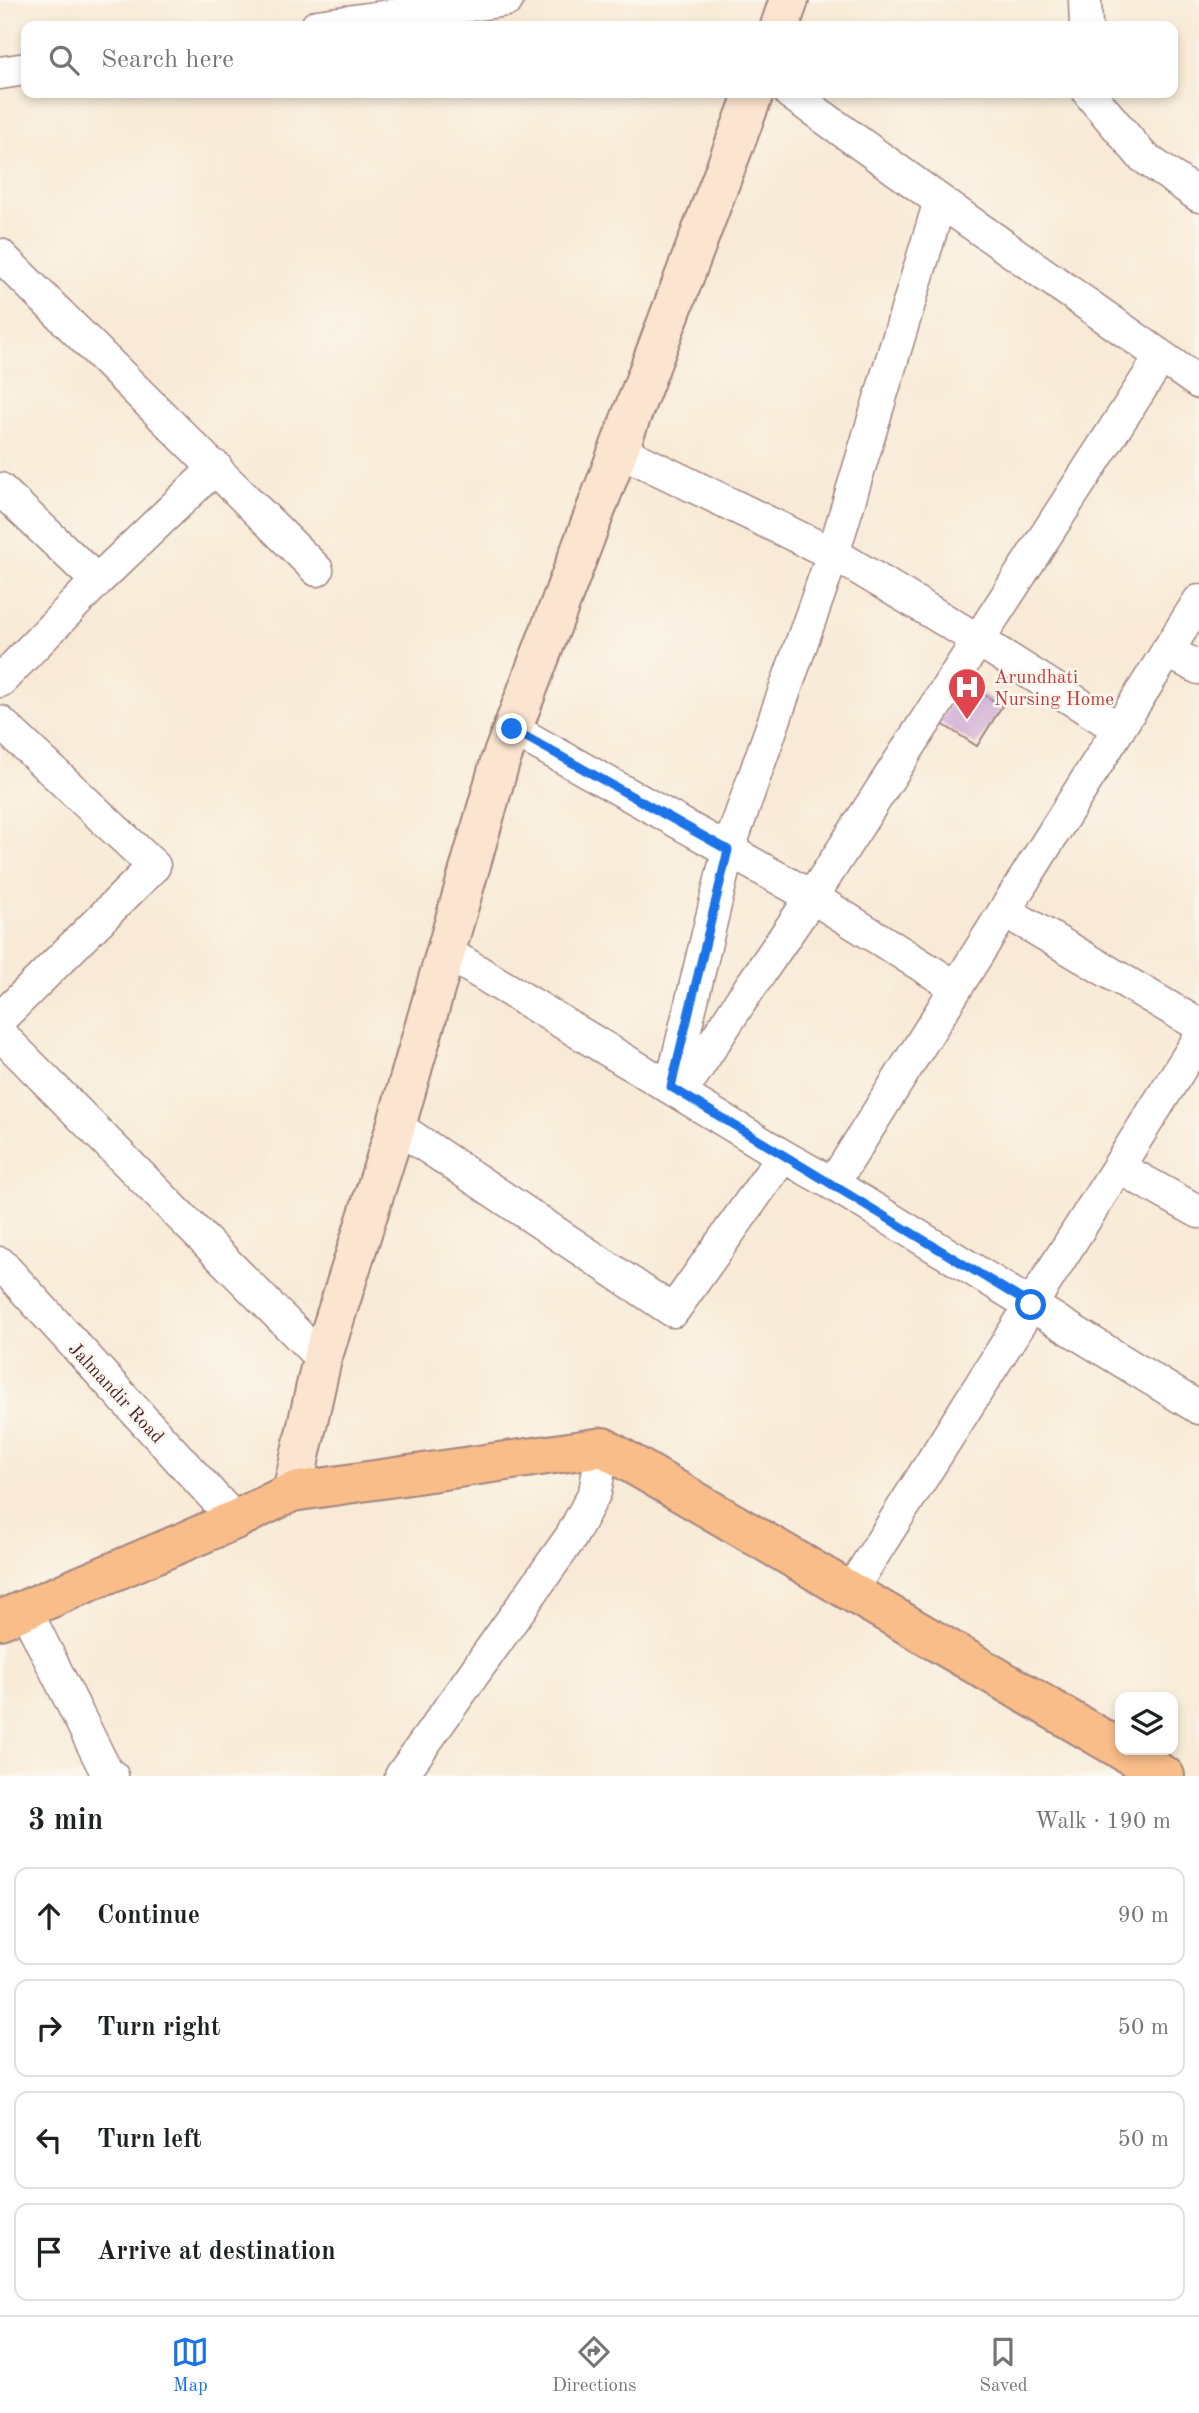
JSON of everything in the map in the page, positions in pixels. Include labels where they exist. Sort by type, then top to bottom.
[{"type":"main road","points":[[781,21],[789,0]]},
{"type":"main road","points":[[292,1492],[322,1359],[396,1126],[500,762],[752,98]]},
{"type":"main road","points":[[13,1614],[235,1520],[292,1492],[603,1447],[1115,1746]]},
{"type":"main road","points":[[1129,1755],[1165,1776]]},
{"type":"street","points":[[346,21],[444,4],[507,0]]},
{"type":"street","points":[[1085,0],[1086,21]]},
{"type":"street","points":[[0,73],[21,70]]},
{"type":"street","points":[[797,98],[1199,383]]},
{"type":"street","points":[[1093,98],[1142,156],[1199,196]]},
{"type":"street","points":[[676,1090],[728,850],[833,554],[940,201]]},
{"type":"street","points":[[0,255],[317,570]]},
{"type":"street","points":[[676,1090],[812,897],[1161,357]]},
{"type":"street","points":[[619,450],[833,554],[978,640],[1119,729]]},
{"type":"street","points":[[0,681],[97,581],[216,467]]},
{"type":"street","points":[[0,489],[97,581]]},
{"type":"street","points":[[833,1184],[1199,601]]},
{"type":"street","points":[[1167,651],[1199,668]]},
{"type":"street","points":[[0,722],[155,866],[0,1019]]},
{"type":"street","points":[[512,729],[812,897],[956,987]]},
{"type":"street","points":[[1004,911],[1199,1025]]},
{"type":"street","points":[[446,952],[1199,1408]]},
{"type":"street","points":[[0,1034],[322,1359]]},
{"type":"street","points":[[851,1590],[1199,1039]]},
{"type":"street","points":[[396,1126],[673,1311],[783,1156]]},
{"type":"street","points":[[1118,1167],[1199,1212]]},
{"type":"street","name":"Jalmandir Road","points":[[0,1263],[235,1520]]},
{"type":"street","points":[[401,1776],[571,1537],[595,1492],[603,1447]]},
{"type":"street","points":[[13,1614],[107,1773],[112,1776]]},
{"type":"building","points":[[964,682],[1002,706],[977,746],[939,722]]},
{"type":"place","name":"Arundhati Nursing Home","points":[[967,721]]},
{"type":"route","points":[[512,729],[728,850],[671,1087],[1031,1305]]}]
